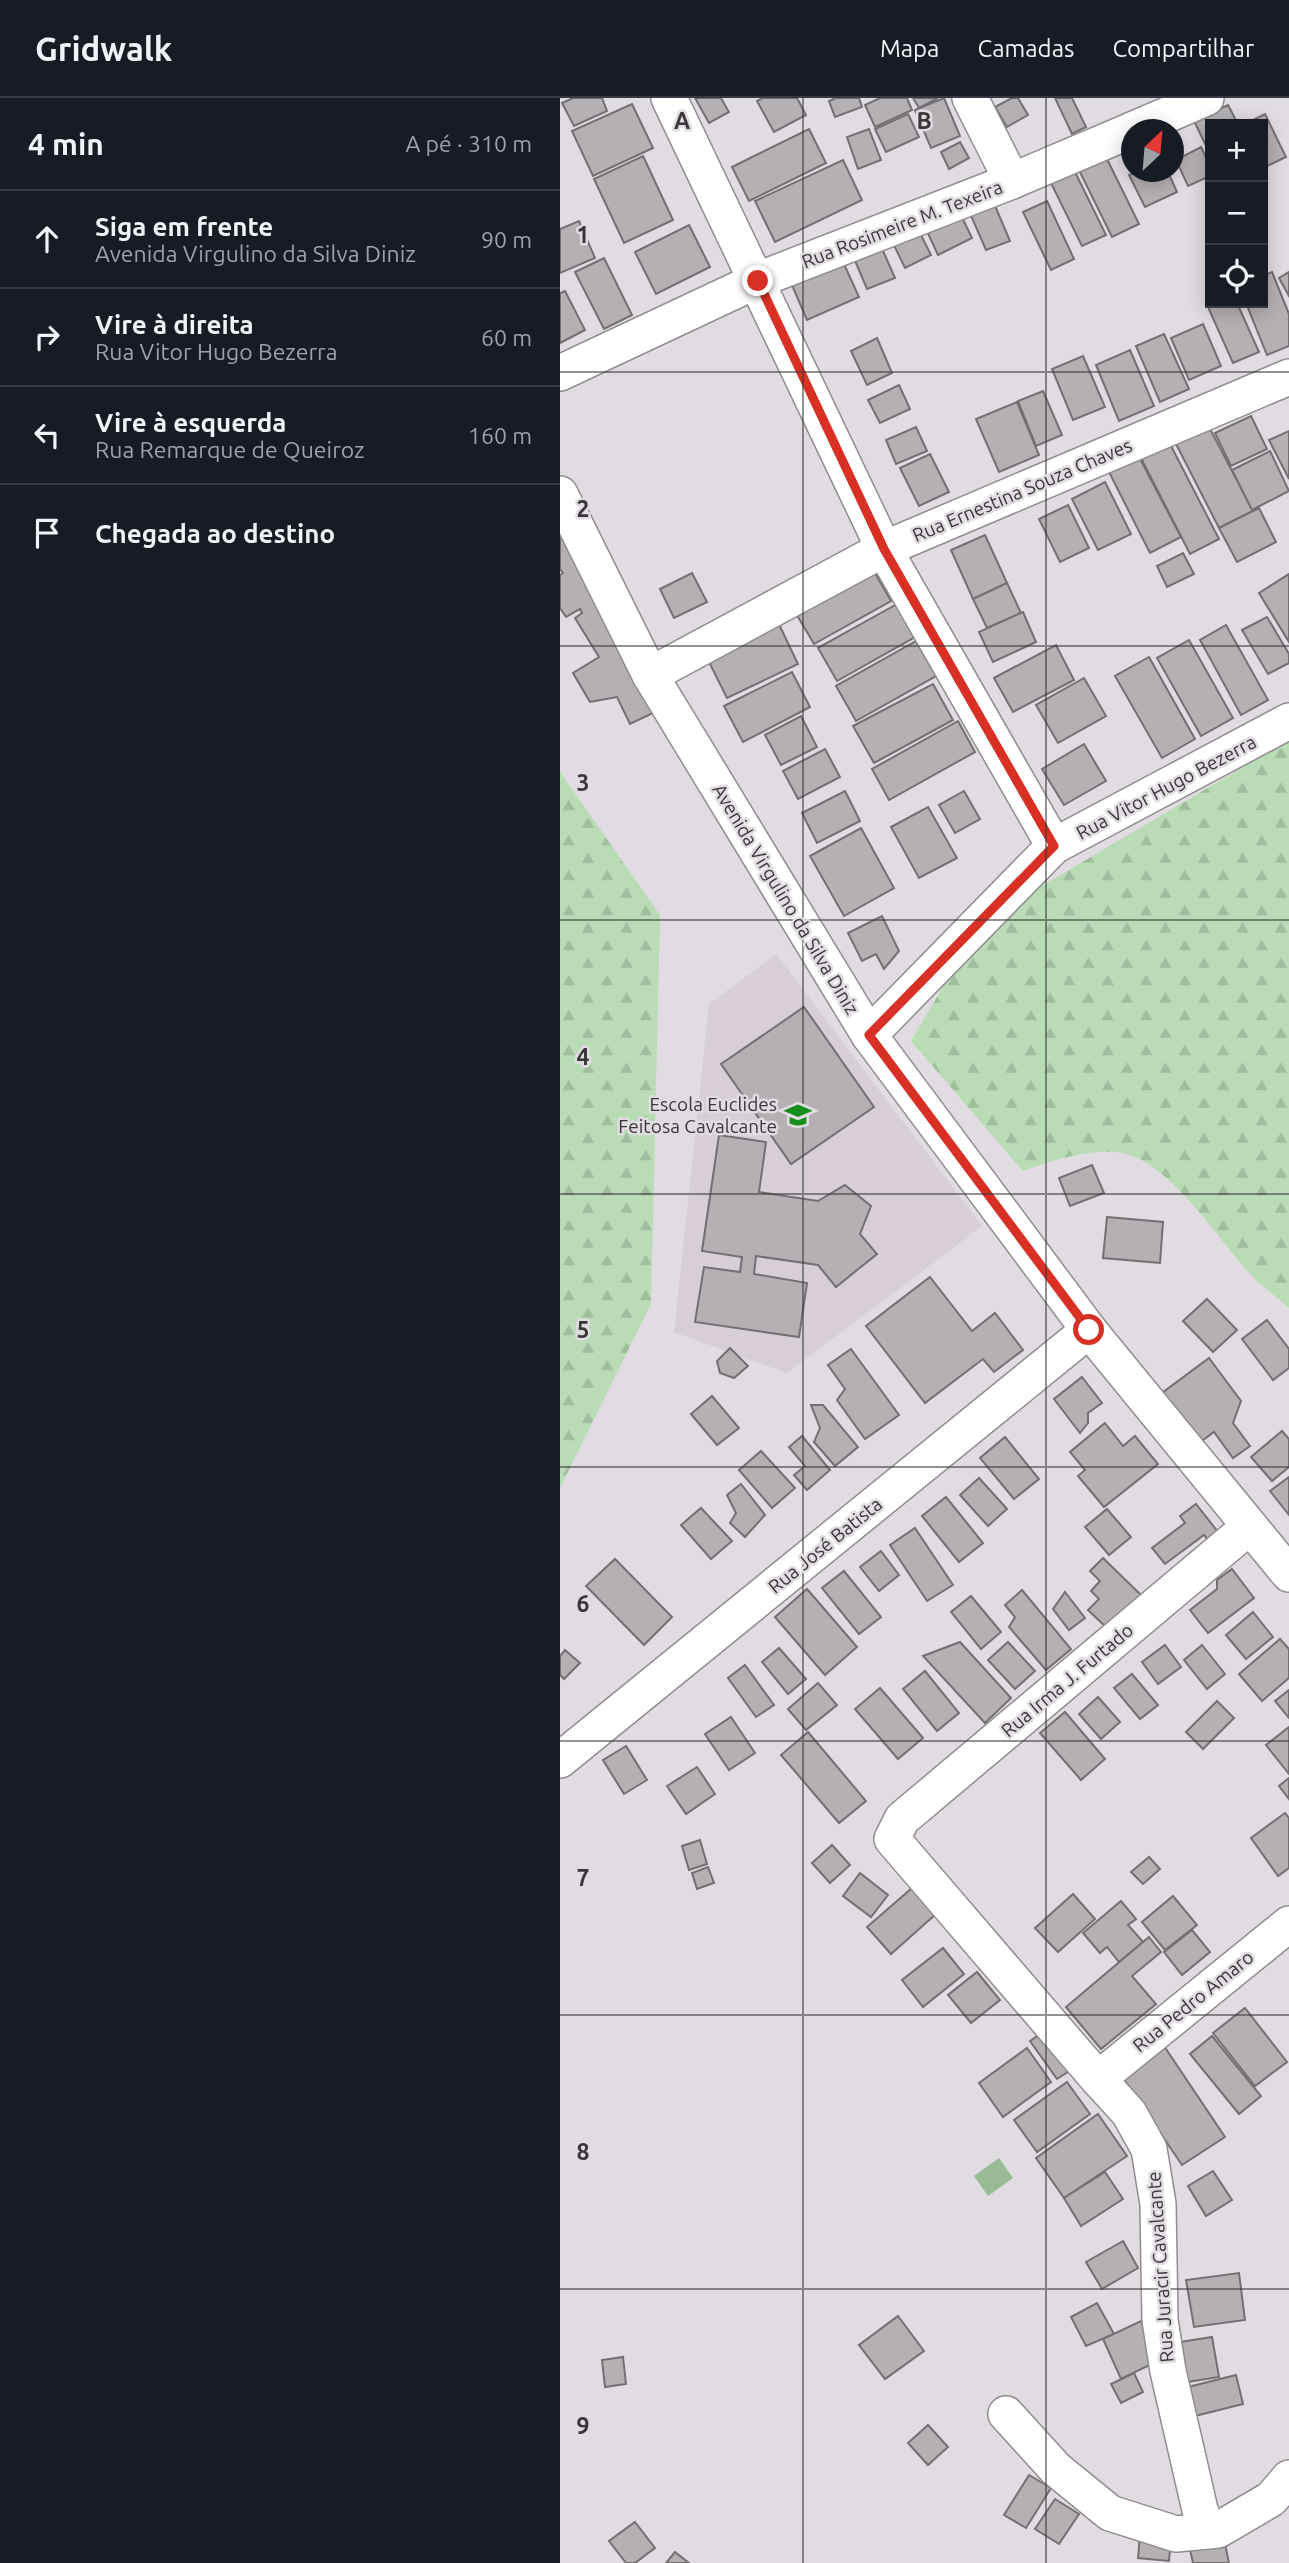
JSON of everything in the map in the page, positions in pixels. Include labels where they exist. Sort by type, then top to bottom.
[{"type":"street","points":[[669,98],[884,549],[1054,846]]},
{"type":"street","points":[[970,98],[1012,181]]},
{"type":"street","name":"Rua Rosimeire M. Texeira","points":[[1157,119],[1206,98]]},
{"type":"street","name":"Rua Rosimeire M. Texeira","points":[[560,373],[758,281],[1012,181],[1121,135]]},
{"type":"street","name":"Rua Ernestina Souza Chaves","points":[[650,675],[884,549],[1289,377]]},
{"type":"street","name":"Avenida Virgulino da Silva Diniz","points":[[560,494],[650,675],[869,1035],[1089,1330],[1289,1574]]},
{"type":"street","name":"Rua Vitor Hugo Bezerra","points":[[869,1035],[1054,846],[1289,721]]},
{"type":"street","name":"Rua José Batista","points":[[560,1760],[1089,1330]]},
{"type":"street","name":"Rua Irma J. Furtado","points":[[892,1839],[902,1819],[1249,1527]]},
{"type":"street","name":"Rua Juracir Cavalcante","points":[[892,1839],[1129,2113],[1149,2149],[1158,2204],[1160,2320],[1168,2371],[1200,2511],[1208,2531]]},
{"type":"street","name":"Rua Pedro Amaro","points":[[1098,2080],[1289,1924]]},
{"type":"street","points":[[1006,2414],[1056,2469],[1110,2513],[1176,2534],[1219,2530],[1271,2499],[1289,2478]]},
{"type":"shaded area","name":"Escola Euclides Feitosa Cavalcante","points":[[776,954],[982,1226],[787,1373],[674,1332],[709,1004]]},
{"type":"shaded area","points":[[999,2158],[1013,2178],[988,2196],[974,2176]]},
{"type":"green space","points":[[1289,740],[1289,1308],[1249,1273],[1181,1191],[1149,1165],[1133,1156],[1121,1153],[1092,1153],[1063,1158],[1023,1171],[911,1041],[960,958],[1040,887]]},
{"type":"green space","points":[[560,772],[660,915],[651,1304],[560,1488]]},
{"type":"building","points":[[573,98],[602,98],[607,111],[574,126],[562,103]]},
{"type":"building","points":[[695,98],[721,98],[729,112],[709,123]]},
{"type":"building","points":[[763,98],[797,98],[806,115],[774,132],[757,101]]},
{"type":"building","points":[[836,98],[859,98],[862,107],[835,117],[829,101]]},
{"type":"building","points":[[880,98],[907,98],[912,110],[875,127],[865,105]]},
{"type":"building","points":[[913,98],[938,98],[919,108]]},
{"type":"building","points":[[944,98],[960,136],[931,148],[915,110]]},
{"type":"building","points":[[1012,98],[1018,98],[1028,115],[1007,127],[995,107]]},
{"type":"building","points":[[1055,98],[1072,98],[1086,127],[1072,134]]},
{"type":"building","points":[[632,104],[653,148],[593,176],[572,131]]},
{"type":"building","points":[[1228,105],[1235,119],[1205,119],[1205,144],[1194,121]]},
{"type":"building","points":[[908,114],[919,137],[886,152],[875,129]]},
{"type":"building","points":[[1265,114],[1267,119],[1255,119]]},
{"type":"building","points":[[1268,120],[1286,157],[1268,166]]},
{"type":"building","points":[[809,129],[826,163],[749,201],[732,167]]},
{"type":"building","points":[[869,129],[881,160],[858,169],[847,137]]},
{"type":"building","points":[[960,142],[969,158],[949,169],[941,152]]},
{"type":"building","points":[[1201,147],[1205,155],[1205,178],[1188,186],[1184,177],[1184,156]]},
{"type":"building","points":[[643,156],[673,220],[624,243],[594,179]]},
{"type":"building","points":[[1106,157],[1139,224],[1112,237],[1079,170]]},
{"type":"building","points":[[843,160],[862,200],[775,242],[755,201]]},
{"type":"building","points":[[1075,172],[1106,235],[1082,246],[1051,183]]},
{"type":"building","points":[[1132,182],[1172,182],[1177,192],[1145,207]]},
{"type":"building","points":[[993,201],[1010,241],[986,250],[969,211]]},
{"type":"building","points":[[1047,201],[1074,259],[1051,270],[1023,212]]},
{"type":"building","points":[[959,211],[972,238],[938,255],[925,227]]},
{"type":"building","points":[[579,221],[595,258],[560,273],[560,229]]},
{"type":"building","points":[[689,225],[710,267],[656,294],[635,252]]},
{"type":"building","points":[[918,229],[931,255],[905,268],[892,241]]},
{"type":"building","points":[[880,244],[895,278],[867,289],[853,256]]},
{"type":"building","points":[[839,253],[859,297],[807,320],[788,276]]},
{"type":"building","points":[[604,258],[632,315],[604,329],[575,272]]},
{"type":"building","points":[[1272,272],[1289,314],[1289,346],[1267,355],[1248,308],[1268,308],[1268,274]]},
{"type":"building","points":[[1289,272],[1289,296],[1279,278]]},
{"type":"building","points":[[565,291],[585,330],[560,343],[560,293]]},
{"type":"building","points":[[1208,308],[1239,308],[1259,352],[1233,363]]},
{"type":"building","points":[[1203,324],[1221,366],[1189,380],[1171,338]]},
{"type":"building","points":[[1164,334],[1189,389],[1160,402],[1136,346]]},
{"type":"building","points":[[877,338],[892,373],[867,385],[851,351]]},
{"type":"building","points":[[1130,350],[1154,406],[1119,421],[1096,365]]},
{"type":"building","points":[[1083,356],[1105,407],[1073,420],[1052,369]]},
{"type":"building","points":[[899,385],[910,409],[880,423],[868,400]]},
{"type":"building","points":[[1043,391],[1062,435],[1036,446],[1018,401]]},
{"type":"building","points":[[1017,402],[1039,455],[999,472],[976,419]]},
{"type":"building","points":[[1251,416],[1267,449],[1231,466],[1215,433]]},
{"type":"building","points":[[916,427],[927,451],[896,464],[886,440]]},
{"type":"building","points":[[1209,427],[1253,511],[1219,528],[1176,444]]},
{"type":"building","points":[[1289,431],[1289,479],[1269,440]]},
{"type":"building","points":[[1170,444],[1219,539],[1190,554],[1141,458]]},
{"type":"building","points":[[1270,451],[1289,491],[1252,510],[1232,470]]},
{"type":"building","points":[[930,454],[949,492],[919,506],[900,468]]},
{"type":"building","points":[[1138,455],[1181,537],[1150,553],[1108,470]]},
{"type":"building","points":[[1105,482],[1131,534],[1098,550],[1072,499]]},
{"type":"building","points":[[1068,505],[1089,548],[1060,562],[1039,519]]},
{"type":"building","points":[[1259,508],[1276,542],[1237,562],[1219,528]]},
{"type":"building","points":[[560,523],[655,712],[630,724],[617,697],[590,702],[573,673],[599,657],[575,618],[582,613],[580,609],[566,617],[560,608],[560,575],[563,573],[560,569]]},
{"type":"building","points":[[985,535],[1007,583],[973,599],[951,550]]},
{"type":"building","points":[[1183,553],[1194,574],[1167,587],[1157,566]]},
{"type":"building","points":[[868,561],[891,601],[814,644],[791,605]]},
{"type":"building","points":[[692,573],[707,602],[674,618],[660,589]]},
{"type":"building","points":[[1289,574],[1289,642],[1259,593]]},
{"type":"building","points":[[1007,583],[1021,613],[987,628],[973,599]]},
{"type":"building","points":[[897,604],[915,637],[837,681],[818,648]]},
{"type":"building","points":[[1023,612],[1036,642],[993,662],[979,632]]},
{"type":"building","points":[[1267,617],[1289,654],[1289,663],[1268,674],[1242,630]]},
{"type":"building","points":[[776,618],[798,664],[727,698],[704,652]]},
{"type":"building","points":[[1226,625],[1268,700],[1241,715],[1200,640]]},
{"type":"building","points":[[1189,640],[1233,718],[1201,736],[1157,658]]},
{"type":"building","points":[[916,641],[936,676],[856,721],[836,686]]},
{"type":"building","points":[[1056,645],[1074,680],[1013,712],[994,678]]},
{"type":"building","points":[[1149,657],[1195,739],[1162,758],[1115,676]]},
{"type":"building","points":[[792,672],[810,707],[743,742],[724,706]]},
{"type":"building","points":[[1084,678],[1106,716],[1058,743],[1036,705]]},
{"type":"building","points":[[933,684],[953,720],[874,763],[853,726]]},
{"type":"building","points":[[801,716],[817,747],[781,765],[765,735]]},
{"type":"building","points":[[958,721],[975,752],[889,800],[872,769]]},
{"type":"building","points":[[1084,744],[1106,781],[1064,805],[1042,769]]},
{"type":"building","points":[[825,749],[840,777],[798,799],[783,771]]},
{"type":"building","points":[[845,791],[860,821],[817,843],[802,813]]},
{"type":"building","points":[[964,791],[980,819],[955,833],[939,805]]},
{"type":"building","points":[[928,807],[957,858],[919,878],[891,827]]},
{"type":"building","points":[[861,828],[894,888],[844,916],[810,856]]},
{"type":"building","points":[[882,916],[899,951],[884,969],[876,954],[862,961],[848,933]]},
{"type":"building","points":[[804,1007],[874,1107],[791,1164],[721,1064]]},
{"type":"building","points":[[719,1135],[766,1142],[759,1192],[818,1201],[845,1185],[871,1206],[860,1234],[877,1254],[836,1287],[818,1265],[756,1256],[754,1274],[807,1283],[799,1337],[695,1322],[704,1267],[740,1272],[742,1257],[702,1251]]},
{"type":"building","points":[[1092,1165],[1104,1193],[1070,1206],[1059,1178]]},
{"type":"building","points":[[1107,1217],[1163,1222],[1160,1263],[1103,1258]]},
{"type":"building","points":[[930,1277],[972,1331],[995,1313],[1023,1350],[994,1372],[983,1359],[925,1403],[866,1326]]},
{"type":"building","points":[[1207,1299],[1237,1330],[1213,1352],[1183,1321]]},
{"type":"building","points":[[1267,1320],[1289,1349],[1289,1368],[1273,1380],[1242,1339]]},
{"type":"building","points":[[730,1348],[748,1366],[734,1378],[720,1373],[717,1361]]},
{"type":"building","points":[[851,1349],[899,1415],[865,1439],[837,1400],[845,1389],[828,1365]]},
{"type":"building","points":[[1209,1358],[1241,1401],[1233,1423],[1250,1446],[1233,1458],[1214,1432],[1199,1443],[1162,1393]]},
{"type":"building","points":[[1082,1377],[1102,1403],[1088,1413],[1088,1423],[1080,1433],[1054,1399]]},
{"type":"building","points":[[712,1396],[739,1428],[717,1445],[691,1414]]},
{"type":"building","points":[[811,1405],[823,1405],[858,1447],[835,1466],[814,1442],[820,1428]]},
{"type":"building","points":[[1105,1423],[1123,1446],[1135,1436],[1158,1464],[1104,1507],[1078,1476],[1085,1470],[1070,1452]]},
{"type":"building","points":[[1282,1431],[1289,1439],[1289,1467],[1272,1481],[1251,1457]]},
{"type":"building","points":[[802,1436],[830,1470],[807,1490],[794,1475],[805,1466],[789,1447]]},
{"type":"building","points":[[1005,1437],[1039,1479],[1014,1499],[980,1458]]},
{"type":"building","points":[[761,1451],[795,1488],[772,1508],[739,1470]]},
{"type":"building","points":[[1289,1477],[1289,1515],[1270,1491]]},
{"type":"building","points":[[979,1478],[1007,1509],[988,1526],[960,1495]]},
{"type":"building","points":[[741,1484],[765,1515],[745,1537],[730,1523],[736,1513],[727,1495]]},
{"type":"building","points":[[946,1497],[983,1543],[959,1562],[922,1516]]},
{"type":"building","points":[[1196,1504],[1222,1537],[1212,1545],[1204,1535],[1165,1564],[1152,1548],[1185,1523],[1180,1516]]},
{"type":"building","points":[[701,1508],[732,1541],[711,1559],[681,1525]]},
{"type":"building","points":[[1107,1509],[1131,1537],[1109,1555],[1085,1527]]},
{"type":"building","points":[[915,1528],[953,1585],[927,1601],[890,1545]]},
{"type":"building","points":[[881,1551],[899,1575],[879,1591],[860,1567]]},
{"type":"building","points":[[1103,1558],[1141,1595],[1108,1629],[1088,1610],[1099,1599],[1091,1591],[1100,1581],[1090,1571]]},
{"type":"building","points":[[615,1559],[672,1617],[644,1645],[586,1586]]},
{"type":"building","points":[[1232,1569],[1254,1598],[1208,1633],[1190,1610],[1217,1589],[1217,1580]]},
{"type":"building","points":[[844,1571],[881,1617],[859,1634],[822,1588]]},
{"type":"building","points":[[807,1589],[857,1647],[825,1675],[775,1617]]},
{"type":"building","points":[[1022,1590],[1071,1649],[1046,1670],[1009,1627],[1015,1617],[1005,1605]]},
{"type":"building","points":[[1065,1592],[1085,1618],[1069,1630],[1053,1609]]},
{"type":"building","points":[[971,1596],[1001,1632],[981,1649],[951,1612]]},
{"type":"building","points":[[1253,1612],[1273,1637],[1246,1659],[1226,1635]]},
{"type":"building","points":[[1280,1639],[1289,1649],[1289,1678],[1262,1701],[1239,1674]]},
{"type":"building","points":[[960,1642],[1011,1698],[985,1723],[923,1656]]},
{"type":"building","points":[[1008,1642],[1035,1671],[1015,1689],[988,1660]]},
{"type":"building","points":[[1165,1645],[1181,1667],[1158,1684],[1142,1662]]},
{"type":"building","points":[[1202,1645],[1225,1674],[1207,1689],[1184,1660]]},
{"type":"building","points":[[779,1648],[806,1679],[788,1694],[762,1662]]},
{"type":"building","points":[[565,1650],[580,1663],[564,1679],[560,1675],[560,1656]]},
{"type":"building","points":[[745,1665],[774,1705],[756,1717],[728,1678]]},
{"type":"building","points":[[925,1671],[959,1713],[937,1731],[903,1689]]},
{"type":"building","points":[[1132,1674],[1158,1705],[1140,1719],[1114,1688]]},
{"type":"building","points":[[818,1683],[837,1705],[806,1730],[788,1709]]},
{"type":"building","points":[[880,1688],[923,1738],[898,1759],[855,1709]]},
{"type":"building","points":[[1289,1690],[1289,1718],[1275,1701]]},
{"type":"building","points":[[1098,1697],[1120,1722],[1101,1739],[1079,1714]]},
{"type":"building","points":[[1217,1701],[1234,1718],[1203,1749],[1186,1732]]},
{"type":"building","points":[[1065,1712],[1105,1759],[1081,1780],[1040,1733]]},
{"type":"building","points":[[731,1717],[755,1753],[729,1770],[705,1734]]},
{"type":"building","points":[[1289,1727],[1289,1774],[1266,1745]]},
{"type":"building","points":[[808,1732],[866,1801],[839,1823],[781,1755]]},
{"type":"building","points":[[626,1746],[647,1780],[624,1794],[603,1760]]},
{"type":"building","points":[[697,1767],[715,1794],[686,1814],[667,1786]]},
{"type":"building","points":[[1289,1778],[1289,1799],[1279,1786]]},
{"type":"building","points":[[1285,1813],[1289,1818],[1289,1868],[1278,1876],[1251,1838]]},
{"type":"building","points":[[700,1840],[707,1864],[689,1870],[682,1846]]},
{"type":"building","points":[[832,1845],[850,1865],[830,1883],[812,1863]]},
{"type":"building","points":[[1149,1857],[1160,1869],[1143,1884],[1131,1872]]},
{"type":"building","points":[[708,1867],[714,1883],[697,1889],[692,1873]]},
{"type":"building","points":[[860,1873],[888,1895],[871,1917],[843,1896]]},
{"type":"building","points":[[912,1888],[936,1914],[891,1954],[867,1927]]},
{"type":"building","points":[[1073,1894],[1095,1919],[1058,1952],[1035,1928]]},
{"type":"building","points":[[1173,1896],[1197,1925],[1165,1950],[1142,1922]]},
{"type":"building","points":[[1121,1901],[1136,1919],[1128,1925],[1143,1942],[1119,1962],[1107,1947],[1100,1953],[1083,1933]]},
{"type":"building","points":[[1192,1930],[1210,1952],[1182,1975],[1164,1952]]},
{"type":"building","points":[[1149,1937],[1161,1952],[1132,1976],[1156,2004],[1101,2049],[1066,2007]]},
{"type":"building","points":[[943,1948],[964,1974],[923,2007],[902,1980]]},
{"type":"building","points":[[977,1972],[1000,2000],[971,2023],[948,1995]]},
{"type":"building","points":[[1245,2008],[1287,2062],[1255,2086],[1213,2033]]},
{"type":"building","points":[[1048,2029],[1074,2068],[1057,2079],[1030,2041]]},
{"type":"building","points":[[1212,2036],[1261,2096],[1239,2114],[1190,2054]]},
{"type":"building","points":[[1164,2046],[1225,2137],[1182,2165],[1121,2075]]},
{"type":"building","points":[[1027,2048],[1051,2082],[1003,2117],[979,2083]]},
{"type":"building","points":[[1067,2082],[1090,2114],[1037,2152],[1014,2120]]},
{"type":"building","points":[[1098,2114],[1127,2156],[1064,2198],[1036,2158]]},
{"type":"building","points":[[1213,2171],[1232,2200],[1206,2216],[1188,2186]]},
{"type":"building","points":[[1105,2172],[1123,2199],[1081,2226],[1064,2198]]},
{"type":"building","points":[[1123,2241],[1138,2268],[1102,2289],[1086,2262]]},
{"type":"building","points":[[1239,2273],[1245,2320],[1194,2327],[1186,2280]]},
{"type":"building","points":[[1097,2303],[1114,2334],[1086,2346],[1071,2317]]},
{"type":"building","points":[[898,2316],[924,2351],[885,2379],[859,2345]]},
{"type":"building","points":[[1141,2321],[1160,2360],[1121,2379],[1103,2339]]},
{"type":"building","points":[[1212,2337],[1219,2377],[1187,2382],[1180,2342]]},
{"type":"building","points":[[623,2357],[626,2384],[605,2387],[602,2360]]},
{"type":"building","points":[[1134,2373],[1143,2392],[1121,2403],[1111,2384]]},
{"type":"building","points":[[1236,2375],[1243,2404],[1187,2418],[1180,2389]]},
{"type":"building","points":[[928,2425],[948,2447],[928,2465],[908,2443]]},
{"type":"building","points":[[1029,2475],[1051,2488],[1026,2528],[1004,2515]]},
{"type":"building","points":[[1055,2499],[1079,2514],[1059,2544],[1035,2529]]},
{"type":"building","points":[[635,2522],[655,2548],[635,2563],[626,2563],[609,2541]]},
{"type":"building","points":[[1140,2535],[1171,2538],[1169,2561],[1138,2558]]},
{"type":"building","points":[[1224,2539],[1229,2563],[1193,2563],[1189,2545]]},
{"type":"building","points":[[675,2552],[689,2563],[666,2563]]},
{"type":"place","name":"Escola Euclides Feitosa Cavalcante","points":[[798,1115]]},
{"type":"route","points":[[758,281],[884,549],[1054,846],[869,1035],[1089,1330]]}]
